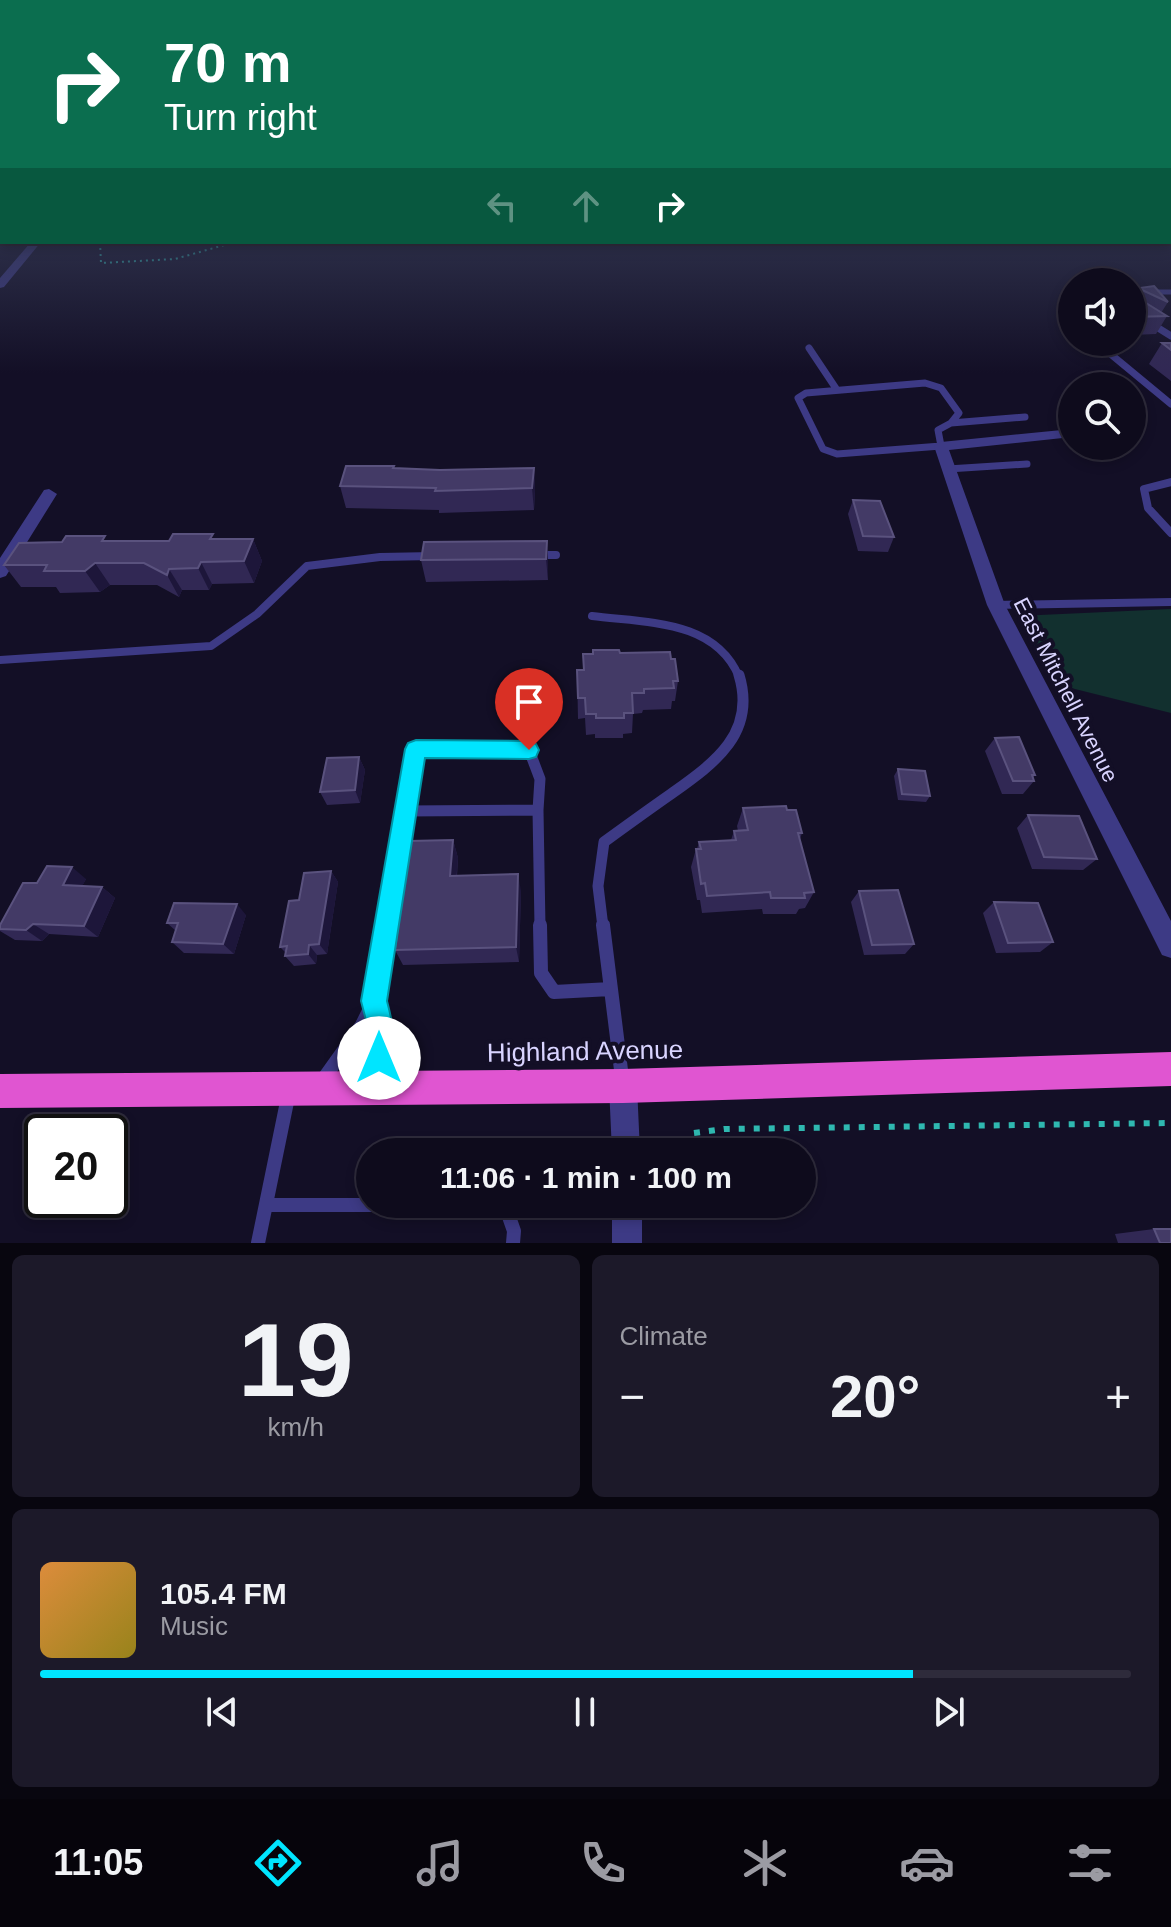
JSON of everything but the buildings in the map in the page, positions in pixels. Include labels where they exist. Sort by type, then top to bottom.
[{"type":"highway","name":"Highland Avenue","points":[[0,1091],[623,1086],[1171,1069]]},
{"type":"street","points":[[0,285],[23,257]]},
{"type":"street","points":[[941,446],[1058,434]]},
{"type":"street","name":"East Mitchell Avenue","points":[[941,446],[996,605],[1171,946]]},
{"type":"street","points":[[0,572],[49,494]]},
{"type":"street","points":[[623,1086],[625,1138]]},
{"type":"street","points":[[627,1218],[627,1243]]},
{"type":"lane","points":[[1146,292],[1171,292]]},
{"type":"lane","points":[[1146,321],[1171,336]]},
{"type":"lane","points":[[809,348],[837,390]]},
{"type":"lane","points":[[1113,356],[1171,404]]},
{"type":"lane","points":[[925,383],[941,388],[959,413],[951,423],[938,430],[941,446],[837,454],[823,449],[798,398],[806,393],[925,383]]},
{"type":"lane","points":[[951,423],[1025,417]]},
{"type":"lane","points":[[948,469],[1027,464]]},
{"type":"lane","points":[[1171,482],[1144,489],[1143,500],[1152,515],[1171,533]]},
{"type":"lane","points":[[524,555],[556,555]]},
{"type":"lane","points":[[0,660],[211,646],[257,614],[307,566],[380,557],[444,556]]},
{"type":"lane","points":[[996,605],[1171,602]]},
{"type":"lane","points":[[592,616],[681,627],[705,637],[726,654],[738,673],[744,692],[739,728],[716,762],[604,842],[598,886],[623,1086]]},
{"type":"lane","points":[[258,1243],[266,1205],[302,1089],[351,1043],[374,1001],[416,749],[529,750],[540,779],[541,973],[554,992],[611,989]]},
{"type":"lane","points":[[405,811],[538,810]]},
{"type":"lane","points":[[374,1001],[381,1028],[376,1088]]},
{"type":"lane","points":[[266,1205],[490,1205],[507,1211],[514,1231],[513,1243]]},
{"type":"path","points":[[101,257],[101,263],[182,257]]},
{"type":"path","points":[[694,1133],[724,1129],[1171,1123]]},
{"type":"green space","points":[[1171,609],[1171,713],[1055,684],[1018,616]]},
{"type":"route","points":[[379,1058],[381,1028],[374,1001],[416,749],[529,750]]}]
